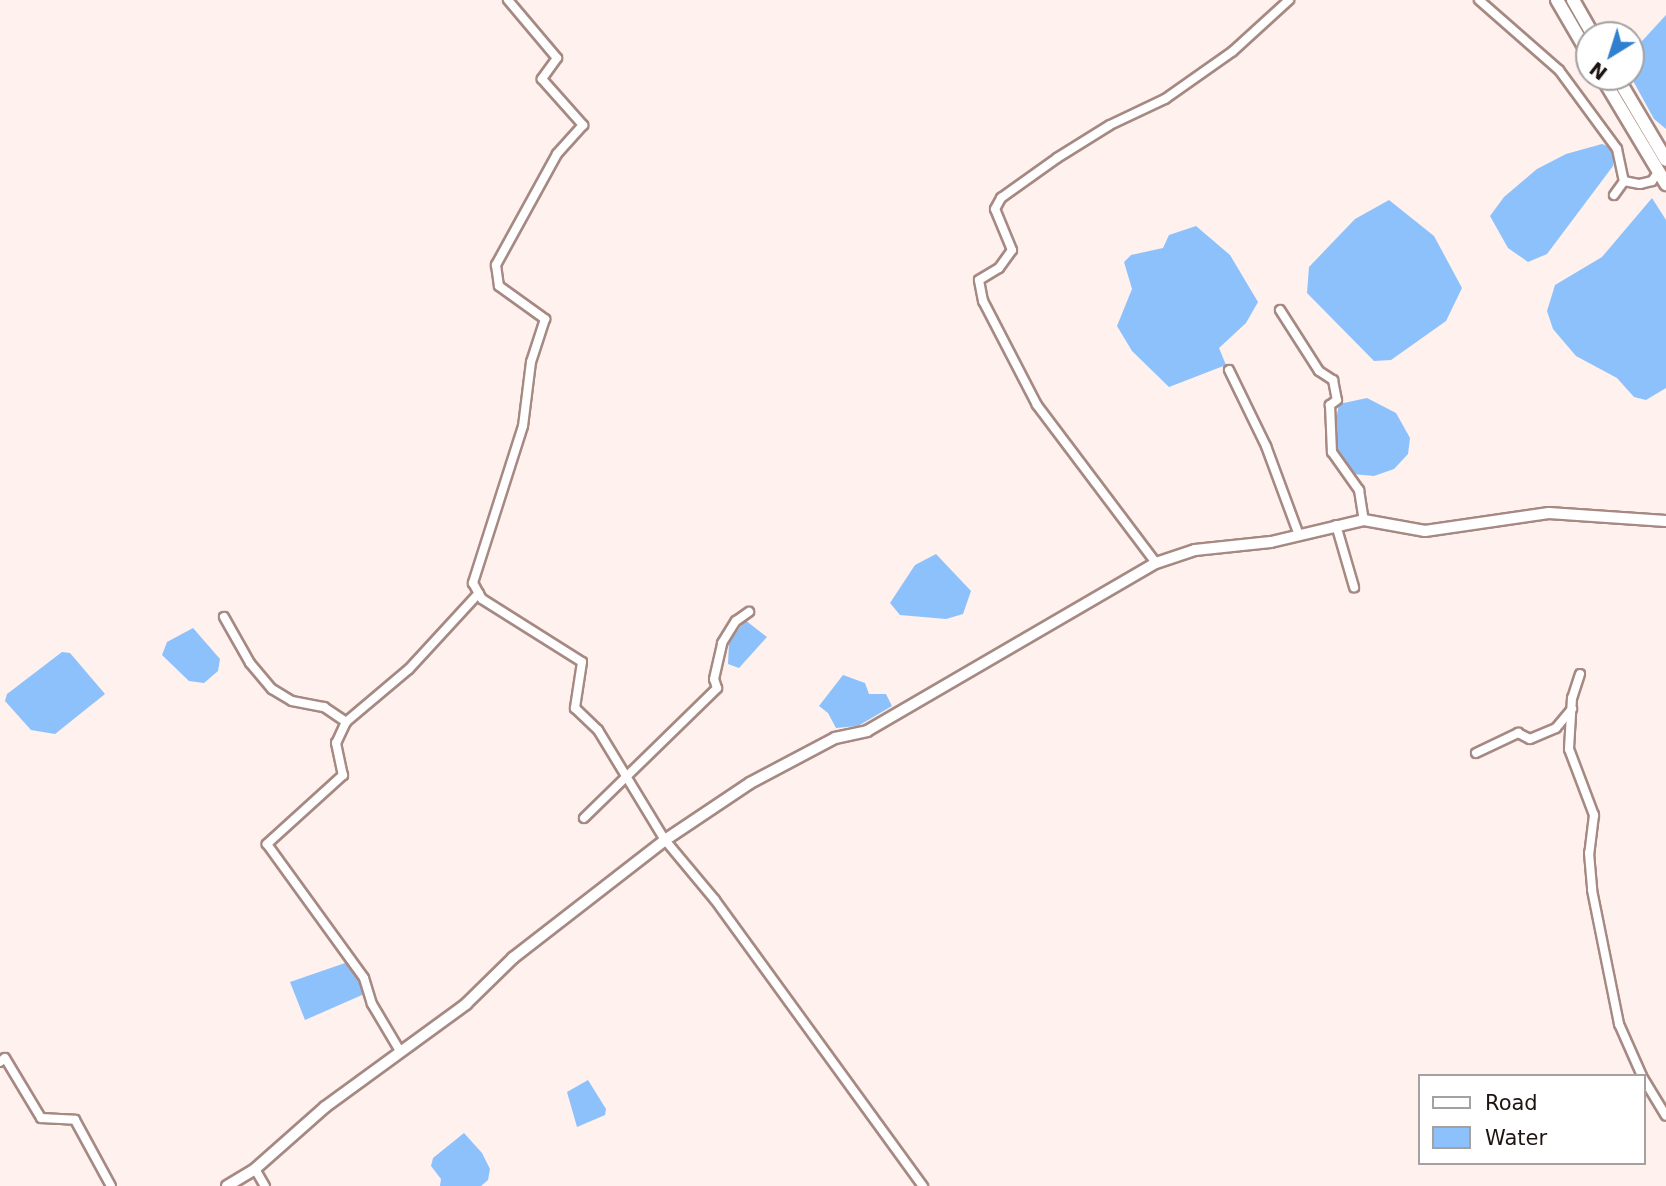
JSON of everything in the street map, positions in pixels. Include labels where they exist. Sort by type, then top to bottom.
[{"type":"main road","points":[[1558,0],[1575,30]]},
{"type":"main road","points":[[1573,0],[1585,21]]},
{"type":"main road","points":[[1611,91],[1662,166]]},
{"type":"main road","points":[[1624,91],[1662,166],[1666,184]]},
{"type":"main road","points":[[227,1186],[255,1170],[325,1107],[466,1004],[513,958],[665,840],[750,783],[835,738],[867,731],[1156,563],[1195,550],[1299,535],[1364,520],[1425,531],[1549,513],[1666,521]]},
{"type":"street","points":[[508,0],[557,58],[542,79],[583,125],[557,155],[496,265],[499,286],[545,319],[531,362],[523,426],[473,583],[479,593],[582,662],[575,708],[598,730],[625,779],[665,840],[723,911],[923,1186]]},
{"type":"street","points":[[1156,563],[1037,405],[983,301],[979,280],[999,268],[1012,250],[995,209],[1001,198],[1057,158],[1110,125],[1165,99],[1223,58],[1289,0]]},
{"type":"street","points":[[1479,0],[1559,69],[1617,149],[1624,181],[1614,195]]},
{"type":"street","points":[[1624,181],[1640,184],[1652,181],[1662,166]]},
{"type":"street","points":[[1280,310],[1319,371],[1333,380],[1337,400],[1330,405],[1332,452],[1359,490],[1364,520]]},
{"type":"street","points":[[1229,370],[1266,446],[1299,535]]},
{"type":"street","points":[[1336,526],[1354,587]]},
{"type":"street","points":[[400,1051],[372,1004],[364,978],[267,844],[343,775],[336,743],[346,722],[409,669],[479,593]]},
{"type":"street","points":[[584,818],[717,688],[714,679],[722,643],[736,621],[749,612]]},
{"type":"street","points":[[224,617],[250,663],[272,689],[292,701],[324,707],[346,722]]},
{"type":"street","points":[[1580,674],[1572,709],[1569,749],[1594,815],[1589,853],[1601,941],[1619,1024],[1642,1074]]},
{"type":"street","points":[[1476,753],[1518,733],[1530,739],[1556,728],[1572,709]]},
{"type":"street","points":[[0,1062],[5,1058],[41,1118],[75,1120],[111,1186]]},
{"type":"street","points":[[1645,1080],[1666,1116]]},
{"type":"street","points":[[255,1170],[265,1186]]},
{"type":"water","points":[[1666,15],[1666,129],[1654,119],[1639,91],[1645,91],[1645,38]]},
{"type":"water","points":[[1602,144],[1615,149],[1613,166],[1547,254],[1528,262],[1508,248],[1490,216],[1504,197],[1537,169],[1566,154]]},
{"type":"water","points":[[1652,198],[1666,220],[1666,388],[1646,400],[1634,397],[1617,378],[1576,356],[1553,329],[1547,311],[1555,285],[1602,257]]},
{"type":"water","points":[[1389,200],[1434,236],[1462,288],[1446,321],[1391,360],[1374,361],[1307,293],[1309,267],[1355,219]]},
{"type":"water","points":[[1196,226],[1230,255],[1258,302],[1246,323],[1219,348],[1226,365],[1169,387],[1132,351],[1117,326],[1132,289],[1124,262],[1131,255],[1163,248],[1169,235]]},
{"type":"water","points":[[1367,398],[1396,413],[1410,438],[1408,454],[1394,469],[1374,476],[1353,474],[1338,457],[1333,436],[1339,404]]},
{"type":"water","points":[[936,554],[971,591],[963,614],[946,619],[900,615],[890,603],[915,565]]},
{"type":"water","points":[[745,620],[767,637],[739,668],[728,664],[729,643]]},
{"type":"water","points":[[193,628],[220,659],[218,671],[204,683],[189,681],[162,655],[167,642]]},
{"type":"water","points":[[62,652],[70,653],[105,694],[55,734],[31,730],[5,701],[7,694]]},
{"type":"water","points":[[843,675],[865,683],[869,694],[886,694],[892,706],[858,726],[836,728],[828,713],[819,706]]},
{"type":"water","points":[[348,962],[365,987],[362,995],[305,1020],[290,982]]},
{"type":"water","points":[[588,1080],[606,1109],[605,1115],[577,1127],[567,1092]]},
{"type":"water","points":[[464,1133],[482,1153],[490,1169],[488,1180],[481,1186],[440,1186],[441,1179],[431,1166],[433,1158]]}]
